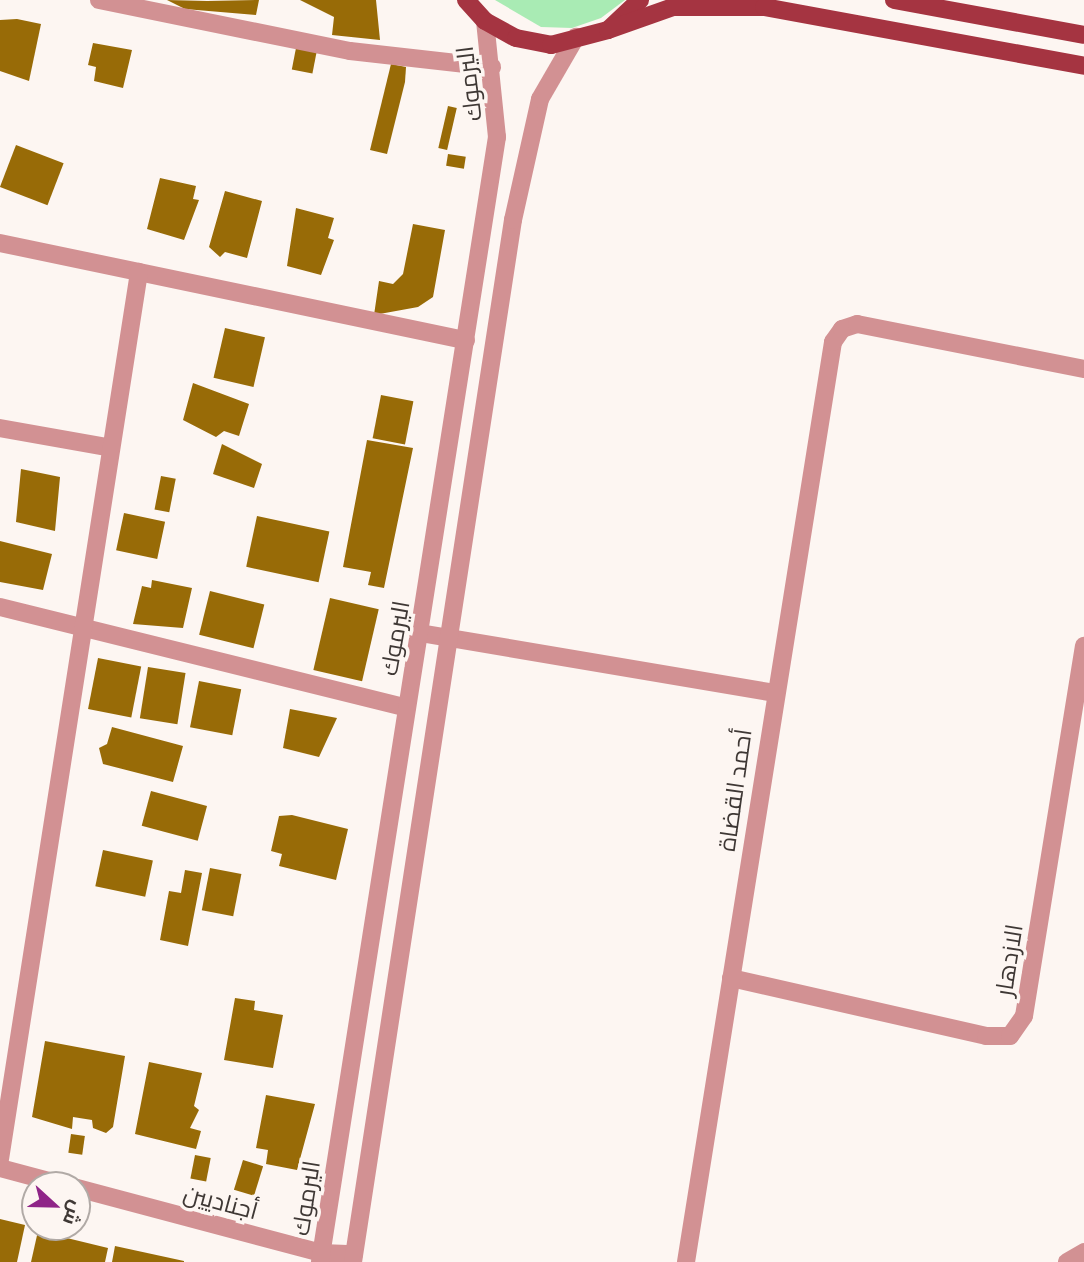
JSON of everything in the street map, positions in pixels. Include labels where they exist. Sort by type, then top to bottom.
[{"type":"main road","points":[[466,0],[485,21],[516,38],[551,45],[608,30],[673,7],[764,8],[1084,66]]},
{"type":"main road","points":[[608,30],[640,0]]},
{"type":"main road","points":[[894,0],[1084,35]]},
{"type":"street","points":[[99,0],[350,51],[492,67]]},
{"type":"street","name":"اليرموك","points":[[321,1257],[497,137],[492,67],[485,21]]},
{"type":"street","points":[[353,1258],[523,162],[540,99],[576,37]]},
{"type":"street","points":[[0,243],[466,340]]},
{"type":"street","points":[[0,1160],[107,447],[139,272]]},
{"type":"street","name":"أحمد القضاة","points":[[686,1262],[773,693],[833,342],[842,329],[856,324],[1084,369]]},
{"type":"street","points":[[0,428],[107,447]]},
{"type":"street","points":[[0,607],[81,623],[407,708]]},
{"type":"street","points":[[420,634],[450,636],[773,693]]},
{"type":"street","name":"الازدهار","points":[[730,978],[1010,1036],[1024,1017],[1084,646]]},
{"type":"street","points":[[0,1168],[21,1174]]},
{"type":"street","name":"أجناديين","points":[[91,1192],[321,1257],[353,1258]]},
{"type":"street","points":[[1067,1262],[1084,1252]]},
{"type":"green space","points":[[495,0],[625,0],[601,18],[572,28],[541,27]]},
{"type":"building","points":[[167,0],[259,0],[256,15],[185,9]]},
{"type":"building","points":[[300,0],[376,0],[380,40],[332,35],[334,17]]},
{"type":"building","points":[[17,19],[41,24],[29,81],[0,71],[0,20]]},
{"type":"building","points":[[93,43],[132,50],[123,88],[94,81],[96,67],[88,65]]},
{"type":"building","points":[[296,48],[317,52],[312,74],[292,70]]},
{"type":"building","points":[[391,64],[406,67],[405,82],[387,154],[370,150]]},
{"type":"building","points":[[448,106],[457,108],[447,150],[438,148]]},
{"type":"building","points":[[16,145],[64,163],[47,205],[0,187]]},
{"type":"building","points":[[448,154],[466,157],[464,169],[446,166]]},
{"type":"building","points":[[160,178],[196,186],[193,199],[199,200],[184,240],[147,229]]},
{"type":"building","points":[[225,191],[262,201],[247,258],[225,252],[220,257],[209,247]]},
{"type":"building","points":[[296,208],[334,218],[328,238],[334,240],[321,275],[287,266]]},
{"type":"building","points":[[413,224],[445,230],[433,297],[418,307],[374,315],[379,281],[393,284],[403,274]]},
{"type":"building","points":[[225,328],[265,337],[253,387],[214,378]]},
{"type":"building","points":[[193,383],[249,404],[239,436],[224,431],[216,437],[183,420]]},
{"type":"building","points":[[381,395],[413,401],[405,444],[373,438]]},
{"type":"building","points":[[367,440],[413,448],[384,588],[368,585],[371,572],[343,567]]},
{"type":"building","points":[[222,444],[262,464],[254,488],[213,474]]},
{"type":"building","points":[[21,469],[60,477],[55,531],[16,522]]},
{"type":"building","points":[[161,476],[176,479],[169,512],[155,509]]},
{"type":"building","points":[[124,513],[165,522],[157,559],[116,550]]},
{"type":"building","points":[[257,516],[329,531],[319,582],[246,567]]},
{"type":"building","points":[[0,541],[52,554],[43,590],[0,582]]},
{"type":"building","points":[[152,580],[192,588],[183,628],[133,624],[142,586],[151,588]]},
{"type":"building","points":[[210,591],[264,605],[253,648],[199,635]]},
{"type":"building","points":[[330,598],[379,609],[362,681],[313,670]]},
{"type":"building","points":[[98,658],[141,666],[131,717],[88,709]]},
{"type":"building","points":[[148,667],[186,673],[177,724],[140,718]]},
{"type":"building","points":[[199,681],[241,689],[232,735],[190,727]]},
{"type":"building","points":[[290,709],[337,718],[319,757],[283,748]]},
{"type":"building","points":[[112,727],[183,746],[173,782],[103,764],[99,748],[107,744]]},
{"type":"building","points":[[151,791],[207,806],[198,841],[142,826]]},
{"type":"building","points":[[292,815],[348,829],[336,880],[279,866],[282,854],[271,851],[279,816]]},
{"type":"building","points":[[103,850],[153,861],[145,897],[95,886]]},
{"type":"building","points":[[210,868],[241,874],[233,916],[202,910]]},
{"type":"building","points":[[185,870],[202,873],[188,946],[160,940],[169,891],[181,893]]},
{"type":"building","points":[[235,998],[255,1001],[254,1010],[283,1015],[273,1068],[224,1060]]},
{"type":"building","points":[[45,1041],[125,1056],[113,1127],[106,1133],[93,1128],[92,1120],[73,1117],[72,1129],[32,1117]]},
{"type":"building","points":[[149,1062],[202,1073],[194,1106],[199,1110],[190,1128],[201,1131],[196,1149],[135,1134]]},
{"type":"building","points":[[266,1095],[315,1104],[297,1170],[266,1164],[268,1150],[256,1148]]},
{"type":"building","points":[[71,1134],[85,1136],[82,1155],[68,1153]]},
{"type":"building","points":[[195,1155],[211,1158],[206,1182],[190,1179]]},
{"type":"building","points":[[243,1160],[263,1166],[254,1196],[234,1190]]},
{"type":"building","points":[[0,1219],[21,1224],[22,1241],[17,1262],[0,1262]]},
{"type":"building","points":[[36,1241],[79,1241],[108,1248],[105,1262],[31,1262]]},
{"type":"building","points":[[115,1246],[184,1261],[184,1262],[112,1262]]}]
